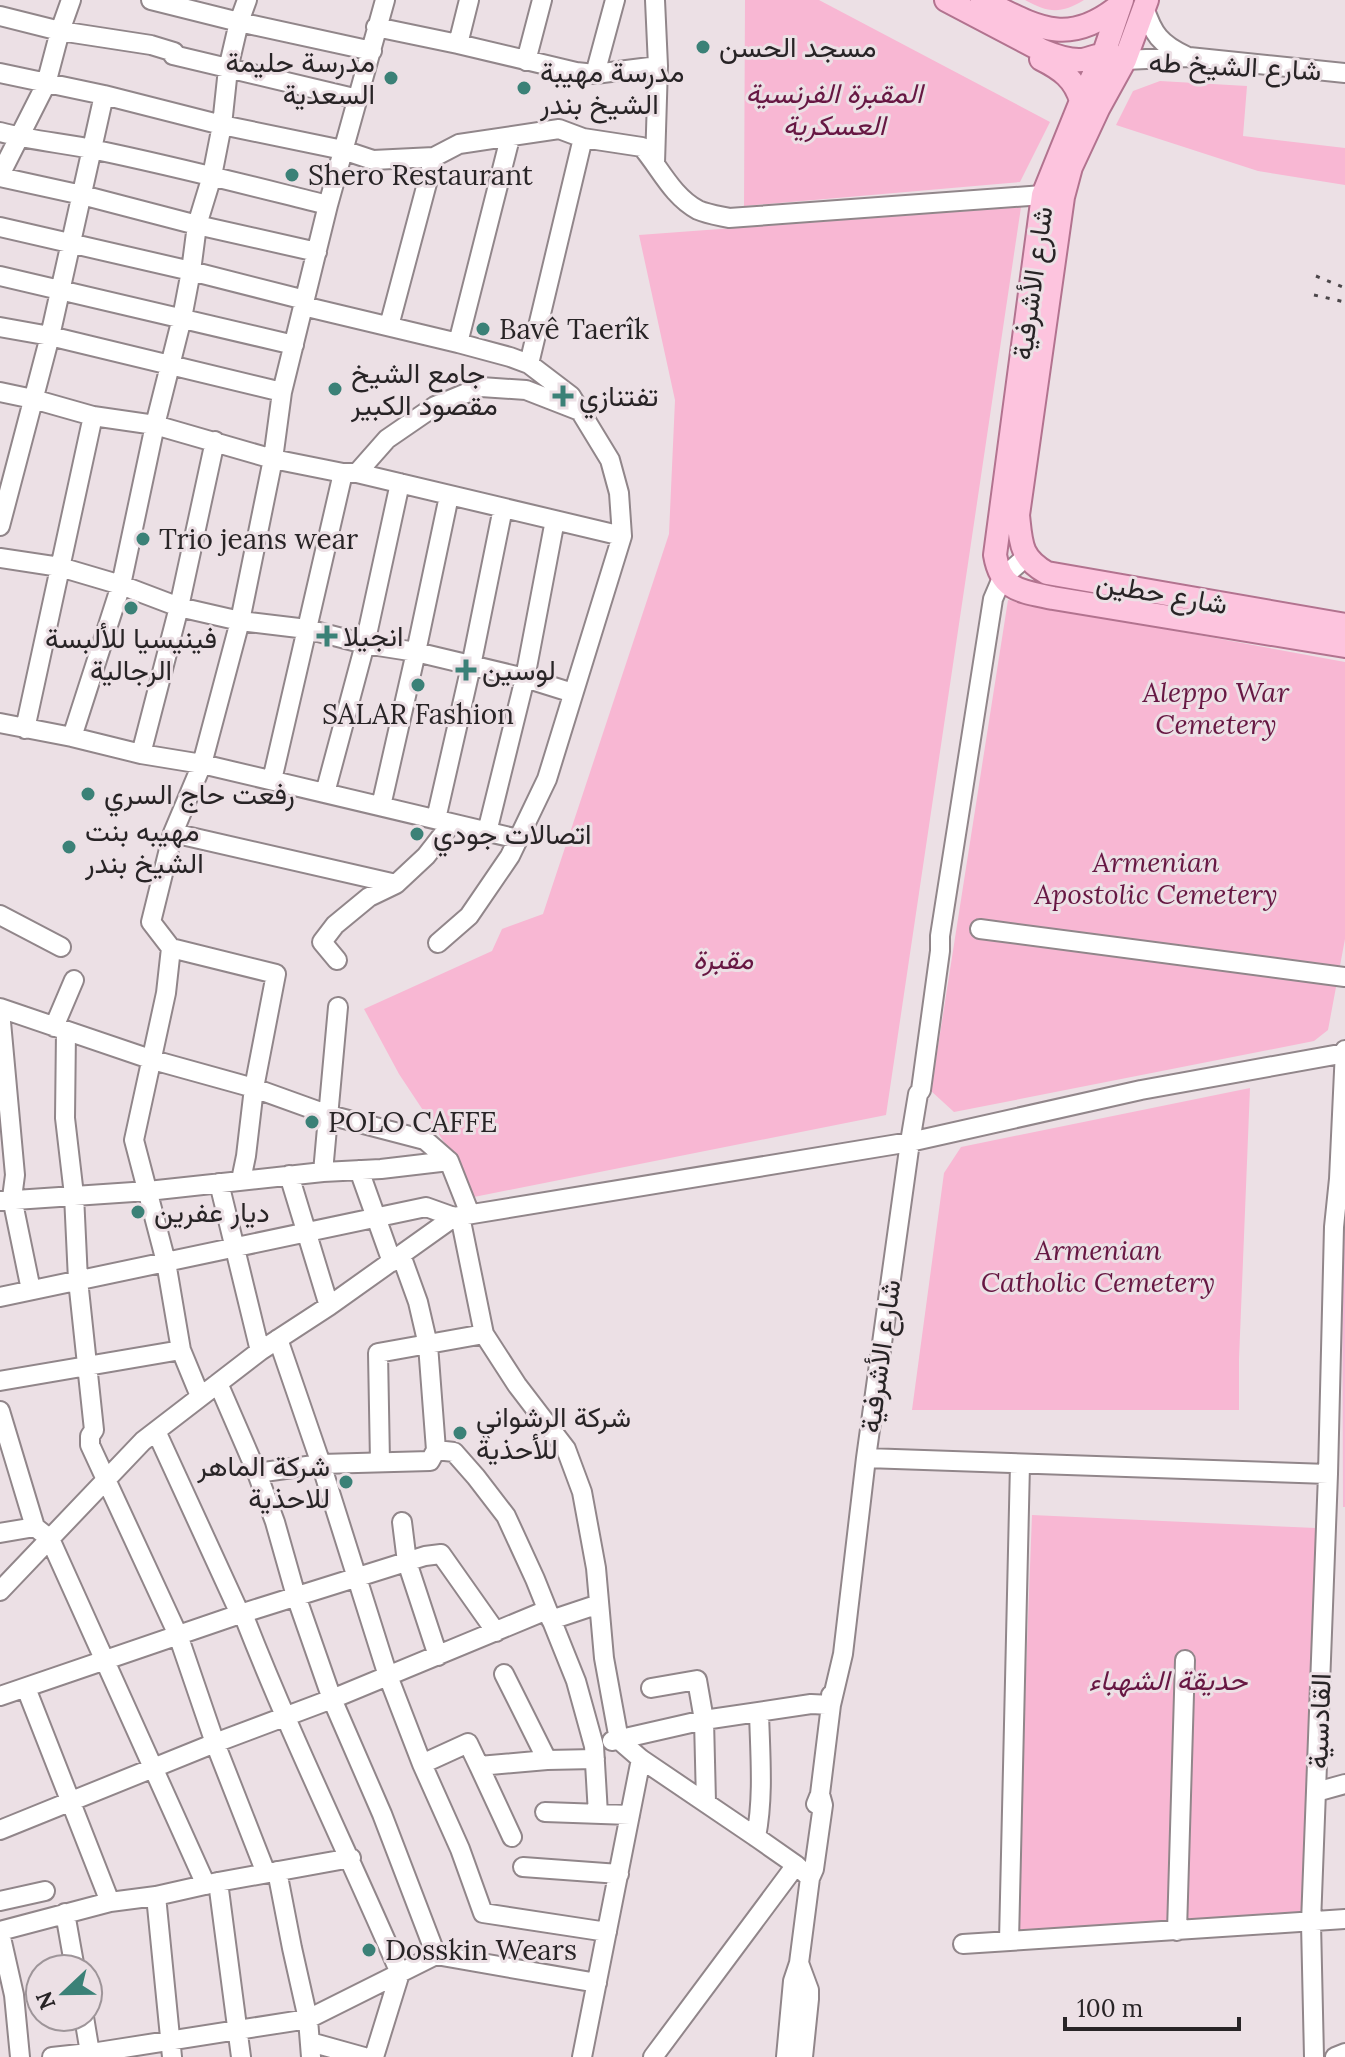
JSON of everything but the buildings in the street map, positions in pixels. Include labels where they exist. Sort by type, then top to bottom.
[{"type":"main road","points":[[946,0],[1043,51],[1081,60],[1114,56]]},
{"type":"main road","points":[[982,0],[1033,26],[1049,29],[1079,28],[1094,23],[1121,3]]},
{"type":"main road","name":"شارع الأشرفية","points":[[1026,557],[1021,544],[1018,515],[1063,197],[1071,167],[1098,109],[1114,56],[1121,3]]},
{"type":"main road","name":"شارع الأشرفية","points":[[1002,578],[997,570],[995,555],[1043,195],[1081,101],[1114,56],[1146,3]]},
{"type":"main road","points":[[991,24],[1014,43],[1063,71],[1078,89],[1081,101]]},
{"type":"main road","name":"شارع حطين","points":[[1026,557],[1047,573],[1345,625]]},
{"type":"main road","name":"شارع حطين","points":[[1002,578],[1015,588],[1053,598],[1345,646]]},
{"type":"street","points":[[71,0],[46,84],[0,176],[317,252]]},
{"type":"street","points":[[151,0],[372,51]]},
{"type":"street","points":[[72,737],[121,585],[155,425],[182,318],[197,225],[212,176],[228,69],[247,0]]},
{"type":"street","points":[[241,1180],[254,1088],[276,974],[171,948],[151,922],[173,833],[202,764],[240,621],[273,459],[282,392],[328,205],[384,2],[364,0]]},
{"type":"street","points":[[458,44],[469,0]]},
{"type":"street","points":[[526,61],[542,0]]},
{"type":"street","points":[[595,74],[615,0]]},
{"type":"street","points":[[655,0],[658,66],[655,163]]},
{"type":"street","points":[[1146,3],[1151,28],[1159,39],[1171,49],[1189,57]]},
{"type":"street","points":[[0,16],[60,31],[151,45],[174,52],[173,55],[358,99]]},
{"type":"street","points":[[376,27],[595,74],[658,66]]},
{"type":"street","name":"شارع الشيخ طه","points":[[1114,56],[1189,57],[1345,73]]},
{"type":"street","points":[[0,73],[343,150],[373,160],[434,157],[459,144],[559,129],[583,138],[642,147],[675,192],[699,210],[729,218],[1043,195]]},
{"type":"street","points":[[0,526],[50,336],[104,95]]},
{"type":"street","points":[[0,132],[92,149],[328,205]]},
{"type":"street","points":[[458,343],[510,138]]},
{"type":"street","points":[[529,364],[583,138]]},
{"type":"street","points":[[389,326],[434,157]]},
{"type":"street","points":[[0,227],[191,271],[510,357],[529,364],[571,396],[610,460],[619,493],[622,536],[547,779],[510,856],[469,916],[438,943]]},
{"type":"street","points":[[0,276],[294,345]]},
{"type":"street","points":[[0,327],[50,336],[282,392]]},
{"type":"street","points":[[272,780],[307,629],[350,473],[387,439],[435,406],[481,387],[526,390],[580,411]]},
{"type":"street","points":[[0,392],[93,416],[155,425],[273,459],[400,483],[622,536]]},
{"type":"street","points":[[25,729],[93,416]]},
{"type":"street","points":[[141,754],[179,607],[215,441]]},
{"type":"street","points":[[325,793],[365,644],[400,483]]},
{"type":"street","points":[[381,806],[449,496]]},
{"type":"street","points":[[337,960],[322,942],[335,925],[369,897],[396,884],[426,856],[444,822],[503,508]]},
{"type":"street","points":[[487,832],[525,678],[555,520]]},
{"type":"street","points":[[1002,578],[1026,557]]},
{"type":"street","points":[[0,558],[60,567],[179,607],[416,652],[573,693]]},
{"type":"street","name":"شارع الأشرفية","points":[[786,2057],[793,1981],[799,1963],[810,1878],[808,1866],[816,1802],[820,1794],[831,1705],[843,1654],[866,1458],[918,1094],[916,1088],[933,951],[940,936],[993,599],[1002,578]]},
{"type":"street","points":[[0,723],[202,764],[518,839]]},
{"type":"street","points":[[173,833],[396,884]]},
{"type":"street","points":[[0,915],[61,947]]},
{"type":"street","points":[[980,929],[1345,977]]},
{"type":"street","points":[[171,948],[166,993],[134,1140],[166,1262],[181,1350],[200,1396]]},
{"type":"street","points":[[74,980],[60,1029],[78,1280],[94,1430],[90,1445],[178,1635],[215,1743],[272,1872],[308,2019],[310,2050],[364,2057]]},
{"type":"street","points":[[323,1172],[338,1007]]},
{"type":"street","points":[[31,1290],[6,1200],[15,1175],[0,1010],[153,1060],[254,1088],[329,1115],[425,1140],[449,1161],[484,1334],[517,1385],[566,1449],[582,1492],[596,1568],[604,1658],[619,1740],[641,1759],[796,1865],[810,1878]]},
{"type":"street","points":[[0,1591],[143,1441],[260,1351],[461,1216],[910,1142],[1141,1090],[1345,1051]]},
{"type":"street","name":"القادسية","points":[[1314,2057],[1311,1923],[1316,1792],[1336,1513],[1328,1474],[1334,1227],[1342,1171],[1345,1051]]},
{"type":"street","points":[[6,1200],[148,1191],[449,1161]]},
{"type":"street","points":[[257,1473],[321,1464],[430,1461],[436,1450],[428,1345],[418,1302],[375,1218],[359,1170]]},
{"type":"street","points":[[289,1175],[329,1306]]},
{"type":"street","points":[[219,1183],[260,1351]]},
{"type":"street","points":[[0,1297],[426,1207],[461,1216]]},
{"type":"street","points":[[380,1462],[378,1353],[484,1334]]},
{"type":"street","points":[[278,1339],[388,1676],[422,1764],[460,1849],[483,1913],[607,1932]]},
{"type":"street","points":[[0,1381],[181,1350]]},
{"type":"street","points":[[218,1383],[275,1522],[296,1596],[332,1699],[382,1814],[436,1955]]},
{"type":"street","points":[[0,1411],[35,1527],[50,1539],[153,1769],[212,1883],[241,2057]]},
{"type":"street","points":[[156,1431],[245,1619],[400,1973],[374,2057]]},
{"type":"street","points":[[436,1450],[454,1452],[506,1516],[576,1681],[594,1752],[598,1814]]},
{"type":"street","points":[[866,1458],[1328,1474]]},
{"type":"street","points":[[1009,1941],[1020,1464]]},
{"type":"street","points":[[402,1522],[407,1562],[438,1656]]},
{"type":"street","points":[[0,1533],[35,1527]]},
{"type":"street","points":[[0,1696],[240,1614],[425,1556],[441,1554],[496,1632]]},
{"type":"street","points":[[0,1830],[496,1632],[549,1615],[599,1604]]},
{"type":"street","points":[[1177,1931],[1185,1660]]},
{"type":"street","points":[[504,1674],[547,1760]]},
{"type":"street","points":[[651,1688],[697,1680],[704,1720],[706,1802]]},
{"type":"street","points":[[26,1688],[110,1902]]},
{"type":"street","points":[[479,1766],[594,1752],[619,1740],[704,1720],[811,1704],[831,1705]]},
{"type":"street","points":[[756,1837],[761,1780],[759,1712]]},
{"type":"street","points":[[422,1764],[468,1743],[512,1837]]},
{"type":"street","points":[[582,2057],[641,1759]]},
{"type":"street","points":[[1316,1792],[1345,1784]]},
{"type":"street","points":[[545,1812],[630,1815]]},
{"type":"street","points":[[20,2057],[14,1995],[0,1932],[110,1902],[351,1858]]},
{"type":"street","points":[[653,2057],[796,1865]]},
{"type":"street","points":[[523,1867],[619,1874]]},
{"type":"street","points":[[0,1901],[45,1891]]},
{"type":"street","points":[[156,1896],[171,2048]]},
{"type":"street","points":[[65,1913],[72,1953]]},
{"type":"street","points":[[963,1944],[1345,1919]]},
{"type":"street","points":[[61,2056],[171,2048],[238,2030],[308,2019],[436,1955],[597,1983]]},
{"type":"street","name":"شارع الأشرفية","points":[[799,1963],[806,1978],[809,1999],[803,2057]]},
{"type":"street","points":[[89,2033],[96,2054]]},
{"type":"street","points":[[1335,2057],[1345,2053]]},
{"type":"green space","name":"المقبرة الفرنسية العسكرية","points":[[745,0],[819,0],[1050,122],[1020,182],[744,206]]},
{"type":"green space","points":[[1025,0],[1084,0],[1068,8],[1054,10]]},
{"type":"green space","points":[[1160,81],[1247,86],[1243,136],[1345,148],[1345,185],[1258,171],[1116,125],[1133,91]]},
{"type":"green space","name":"مقبرة","points":[[1021,207],[886,1115],[469,1198],[446,1145],[399,1074],[364,1009],[492,951],[502,929],[543,914],[669,534],[675,400],[639,235]]},
{"type":"green space","name":"Armenian Apostolic Cemetery","points":[[1008,600],[1345,662],[1345,939],[1328,1030],[1314,1041],[954,1112],[931,1091]]},
{"type":"green space","name":"Armenian Catholic Cemetery","points":[[1250,1088],[1239,1410],[912,1410],[944,1173],[961,1147]]},
{"type":"green space","points":[[1345,1188],[1345,1507],[1343,1507],[1342,1189]]},
{"type":"green space","name":"حديقة الشهباء","points":[[1032,1515],[1316,1528],[1301,1918],[1016,1932]]},
{"type":"railway","points":[[1316,276],[1345,288]]},
{"type":"railway","points":[[1314,295],[1345,302]]},
{"type":"place","name":"مسجد الحسن","points":[[703,47]]},
{"type":"place","name":"مدرسة حليمة السعدية","points":[[391,78]]},
{"type":"place","name":"مدرسة مهيبة الشيخ بندر","points":[[524,88]]},
{"type":"place","name":"Shero Restaurant","points":[[292,175]]},
{"type":"place","name":"Bavê Taerîk","points":[[483,329]]},
{"type":"place","name":"جامع الشيخ مقصود الكبير","points":[[335,389]]},
{"type":"place","name":"تفتنازي","points":[[563,396]]},
{"type":"place","name":"Trio jeans wear","points":[[143,539]]},
{"type":"place","name":"فينيسيا للألبسة الرجالية","points":[[131,608]]},
{"type":"place","name":"انجيلا","points":[[327,636]]},
{"type":"place","name":"لوسين","points":[[466,670]]},
{"type":"place","name":"SALAR Fashion","points":[[418,685]]},
{"type":"place","name":"رفعت حاج السري","points":[[88,794]]},
{"type":"place","name":"اتصالات جودي","points":[[417,834]]},
{"type":"place","name":"مهيبه بنت الشيخ بندر","points":[[69,847]]},
{"type":"place","name":"POLO CAFFE","points":[[312,1122]]},
{"type":"place","name":"ديار عفرين","points":[[138,1212]]},
{"type":"place","name":"شركة الرشواني للأحذية","points":[[460,1433]]},
{"type":"place","name":"شركة الماهر للاحذية","points":[[346,1482]]},
{"type":"place","name":"Dosskin Wears","points":[[369,1950]]},
{"type":"park label","name":"Aleppo War Cemetery","points":[[1216,708]]}]
